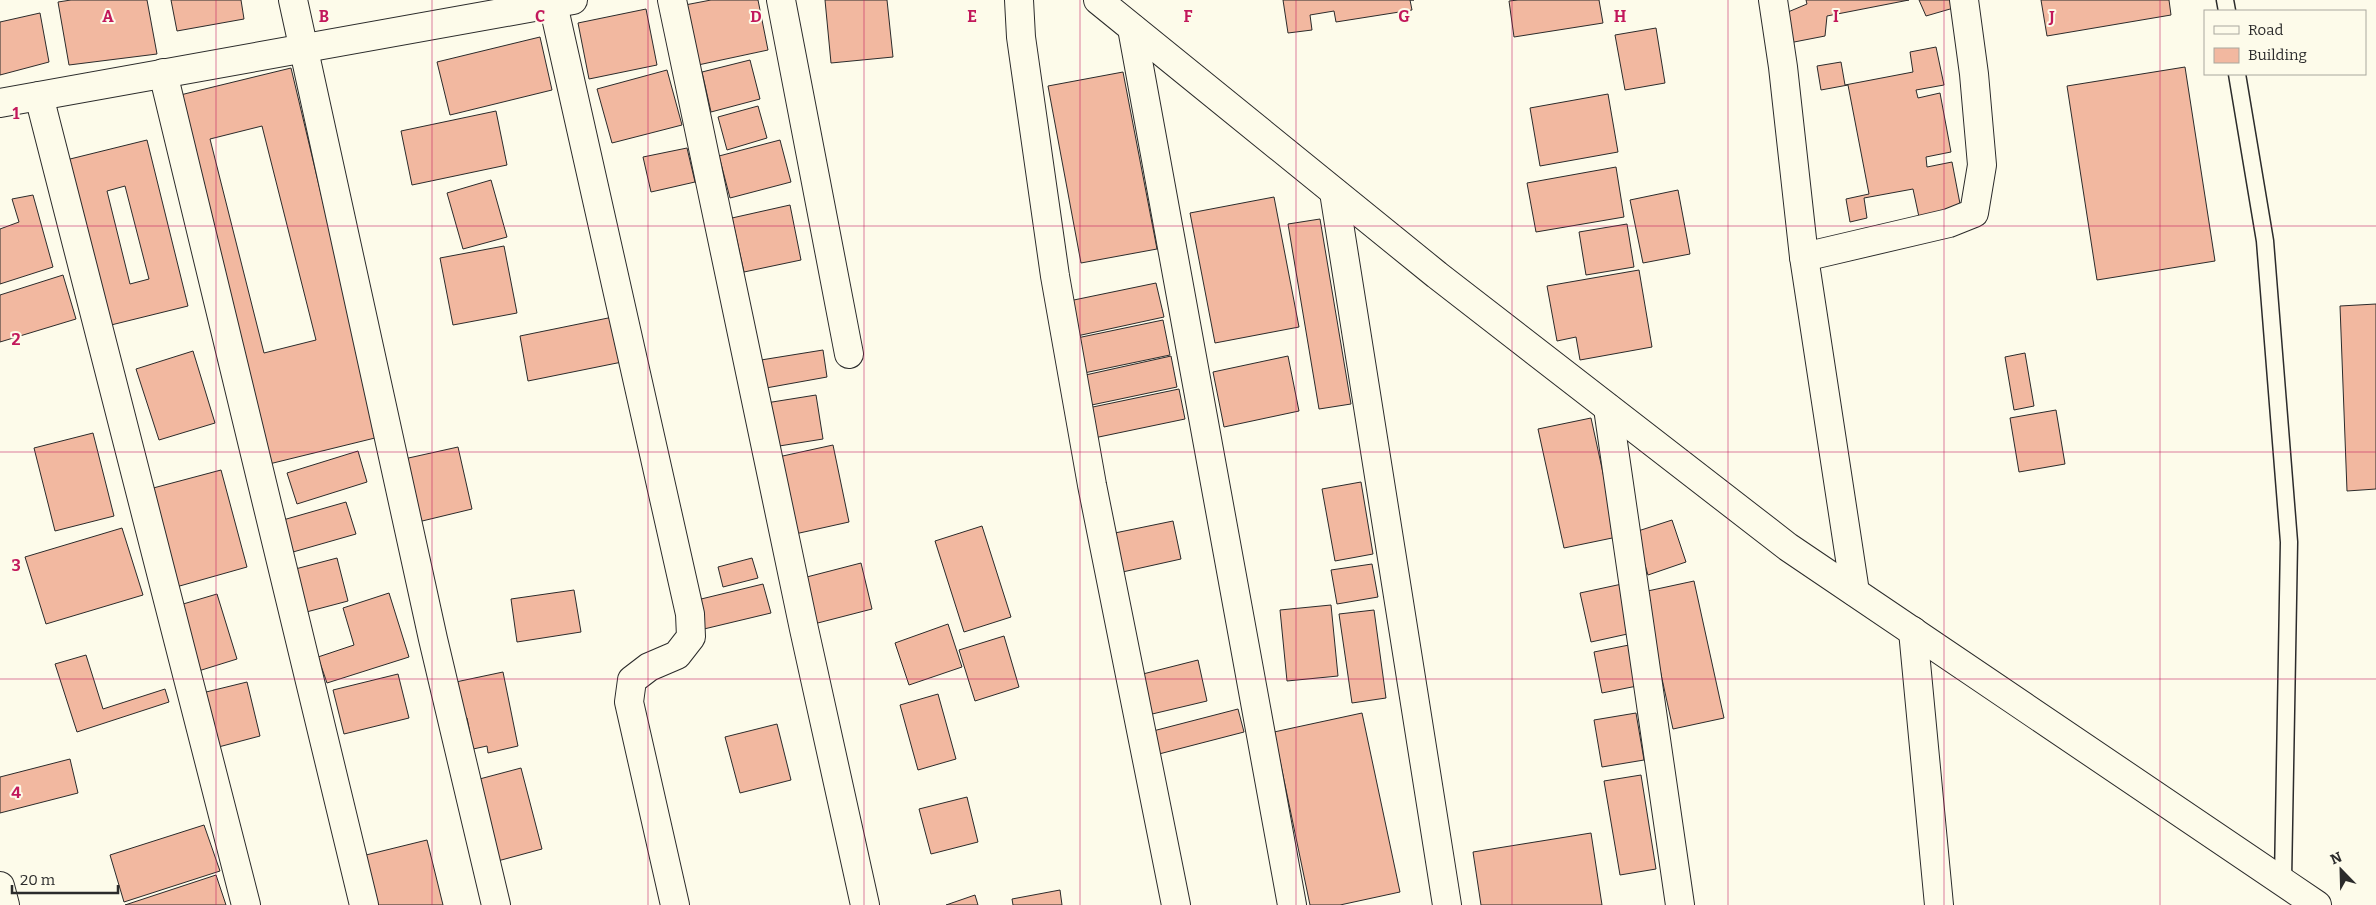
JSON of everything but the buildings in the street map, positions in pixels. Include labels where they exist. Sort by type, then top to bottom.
[{"type":"street","points":[[293,0],[433,639],[496,905]]},
{"type":"street","points":[[672,0],[802,619],[866,905]]},
{"type":"street","points":[[781,0],[849,354]]},
{"type":"street","points":[[1019,0],[1021,37],[1058,294],[1094,495],[1176,905]]},
{"type":"street","points":[[1098,0],[1334,192],[1788,547],[2283,880],[2317,905]]},
{"type":"street","points":[[1773,0],[1783,67],[1804,257],[1855,592]]},
{"type":"street","points":[[1804,257],[1949,222],[1974,213],[1982,164],[1974,74],[1964,0]]},
{"type":"street","points":[[0,103],[563,2],[690,614],[691,637],[677,655],[649,666],[632,680],[629,702],[675,905]]},
{"type":"street","points":[[1132,28],[1292,905]]},
{"type":"street","points":[[163,74],[364,905]]},
{"type":"street","points":[[39,96],[246,905]]},
{"type":"street","points":[[1334,192],[1447,905]]},
{"type":"street","points":[[1608,408],[1680,905]]},
{"type":"street","points":[[1913,632],[1939,905]]},
{"type":"street","points":[[0,886],[5,905]]},
{"type":"lane","points":[[2237,75],[2265,241],[2289,542],[2283,880]]}]
